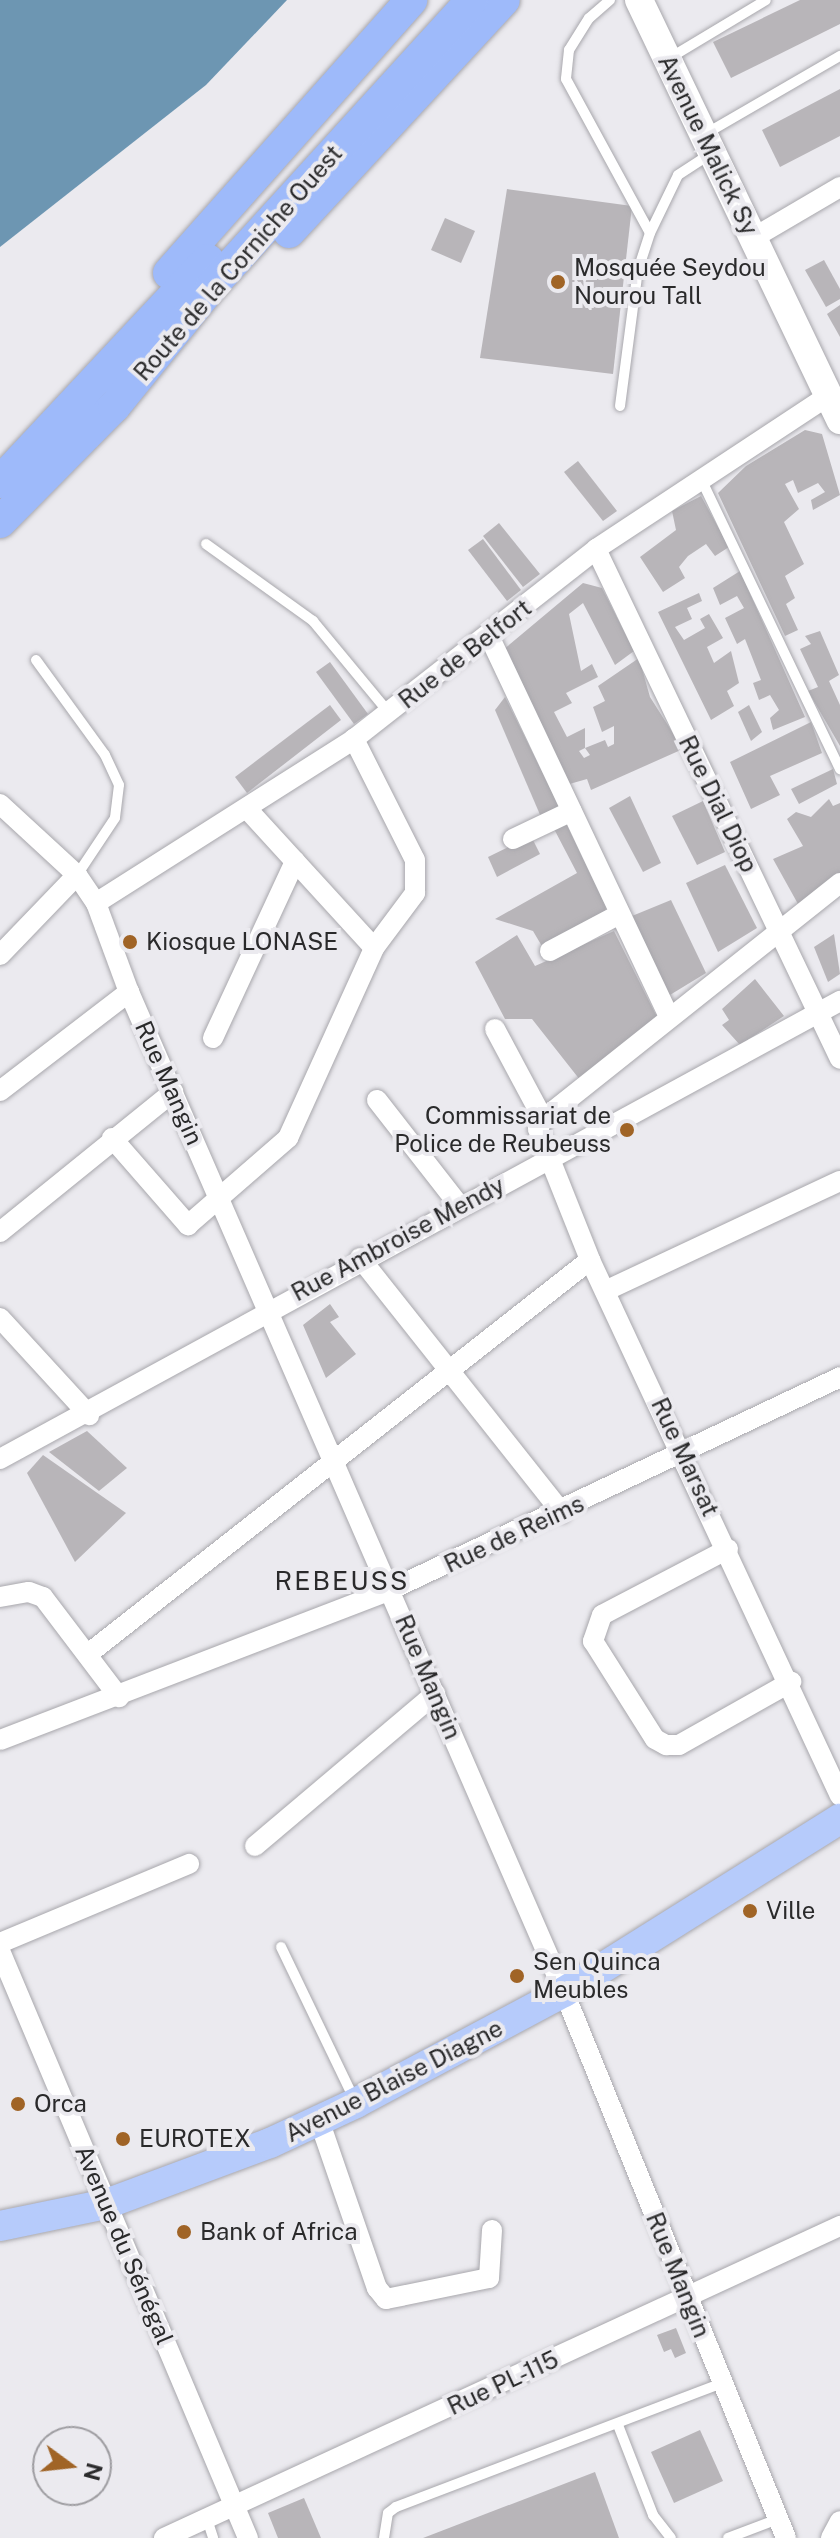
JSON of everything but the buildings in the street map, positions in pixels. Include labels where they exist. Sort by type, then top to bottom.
[{"type":"highway","points":[[106,369],[148,296],[411,0]]},
{"type":"highway","name":"Route de la Corniche Ouest","points":[[0,482],[443,0]]},
{"type":"highway","name":"Route de la Corniche Ouest","points":[[0,522],[114,407],[211,287],[472,0]]},
{"type":"highway","points":[[211,287],[290,231],[504,0]]},
{"type":"main road","name":"Avenue Malick Sy","points":[[639,0],[834,408]]},
{"type":"main road","name":"Avenue Blaise Diagne","points":[[0,2226],[106,2204],[356,2103],[564,1992],[840,1819]]},
{"type":"street","points":[[753,238],[840,187]]},
{"type":"street","name":"Rue de Belfort","points":[[96,903],[249,811],[354,739],[490,638],[596,549],[701,479],[834,408]]},
{"type":"street","name":"Rue Dial Diop","points":[[596,549],[840,1059]]},
{"type":"street","points":[[490,638],[670,1018]]},
{"type":"street","points":[[112,1138],[182,1223],[197,1223],[288,1138],[374,948],[408,907],[418,873],[354,739]]},
{"type":"street","name":"Rue Mangin","points":[[0,804],[77,875],[96,903],[129,992],[564,1992],[782,2528]]},
{"type":"street","points":[[249,811],[374,948]]},
{"type":"street","points":[[513,839],[572,811]]},
{"type":"street","points":[[213,1038],[295,861]]},
{"type":"street","points":[[0,955],[77,875]]},
{"type":"street","points":[[495,1029],[543,1119],[840,883]]},
{"type":"street","points":[[550,951],[620,914]]},
{"type":"street","points":[[0,1091],[129,992]]},
{"type":"street","name":"Rue Ambroise Mendy","points":[[0,1459],[89,1415],[360,1258],[840,1001]]},
{"type":"street","points":[[0,1232],[112,1138],[173,1092]]},
{"type":"street","points":[[377,1100],[459,1205]]},
{"type":"street","name":"Rue Marsat","points":[[543,1119],[538,1129],[545,1160],[791,1682],[840,1796]]},
{"type":"street","points":[[605,1291],[840,1181]]},
{"type":"street","points":[[360,1258],[562,1513]]},
{"type":"street","points":[[88,1654],[452,1372],[590,1260]]},
{"type":"street","points":[[0,1318],[89,1415]]},
{"type":"street","name":"Rue de Reims","points":[[0,1740],[119,1697],[390,1590],[562,1513],[683,1450],[840,1377]]},
{"type":"street","points":[[728,1549],[602,1615],[593,1641],[655,1739],[666,1745],[679,1745],[791,1682]]},
{"type":"street","points":[[0,1597],[39,1594],[119,1697]]},
{"type":"street","points":[[255,1846],[435,1694]]},
{"type":"street","points":[[0,1943],[189,1864]]},
{"type":"street","name":"Avenue du Sénégal","points":[[0,1951],[248,2538]]},
{"type":"street","points":[[319,2120],[377,2288],[386,2299],[489,2278],[492,2230]]},
{"type":"street","name":"Rue PL-115","points":[[164,2538],[210,2528],[234,2506],[840,2226]]},
{"type":"street","points":[[831,2538],[840,2521]]},
{"type":"lane","points":[[610,0],[589,18],[569,50],[566,79],[650,233]]},
{"type":"lane","points":[[667,59],[766,0]]},
{"type":"lane","points":[[620,406],[631,356],[638,270],[650,233],[678,175],[708,144],[840,56]]},
{"type":"lane","points":[[701,479],[840,769]]},
{"type":"lane","points":[[206,544],[313,621],[389,713]]},
{"type":"lane","points":[[36,660],[105,755],[119,785],[115,818],[77,875]]},
{"type":"lane","points":[[281,1947],[356,2103]]},
{"type":"lane","points":[[384,2538],[388,2513],[396,2507],[723,2383]]},
{"type":"lane","points":[[618,2425],[653,2515],[671,2538]]},
{"type":"lane","points":[[728,2538],[782,2528]]},
{"type":"water","points":[[0,0],[287,0],[206,85],[0,247]]},
{"type":"place","name":"Mosquée Seydou Nourou Tall","points":[[558,282]]},
{"type":"place","name":"Kiosque LONASE","points":[[130,942]]},
{"type":"place","name":"Commissariat de Police de Reubeuss","points":[[627,1130]]},
{"type":"place","name":"Ville","points":[[750,1911]]},
{"type":"place","name":"Sen Quinca Meubles","points":[[517,1976]]},
{"type":"place","name":"Orca","points":[[18,2104]]},
{"type":"place","name":"EUROTEX","points":[[123,2139]]},
{"type":"place","name":"Bank of Africa","points":[[184,2232]]},
{"type":"district","name":"REBEUSS","points":[[342,1581]]}]
